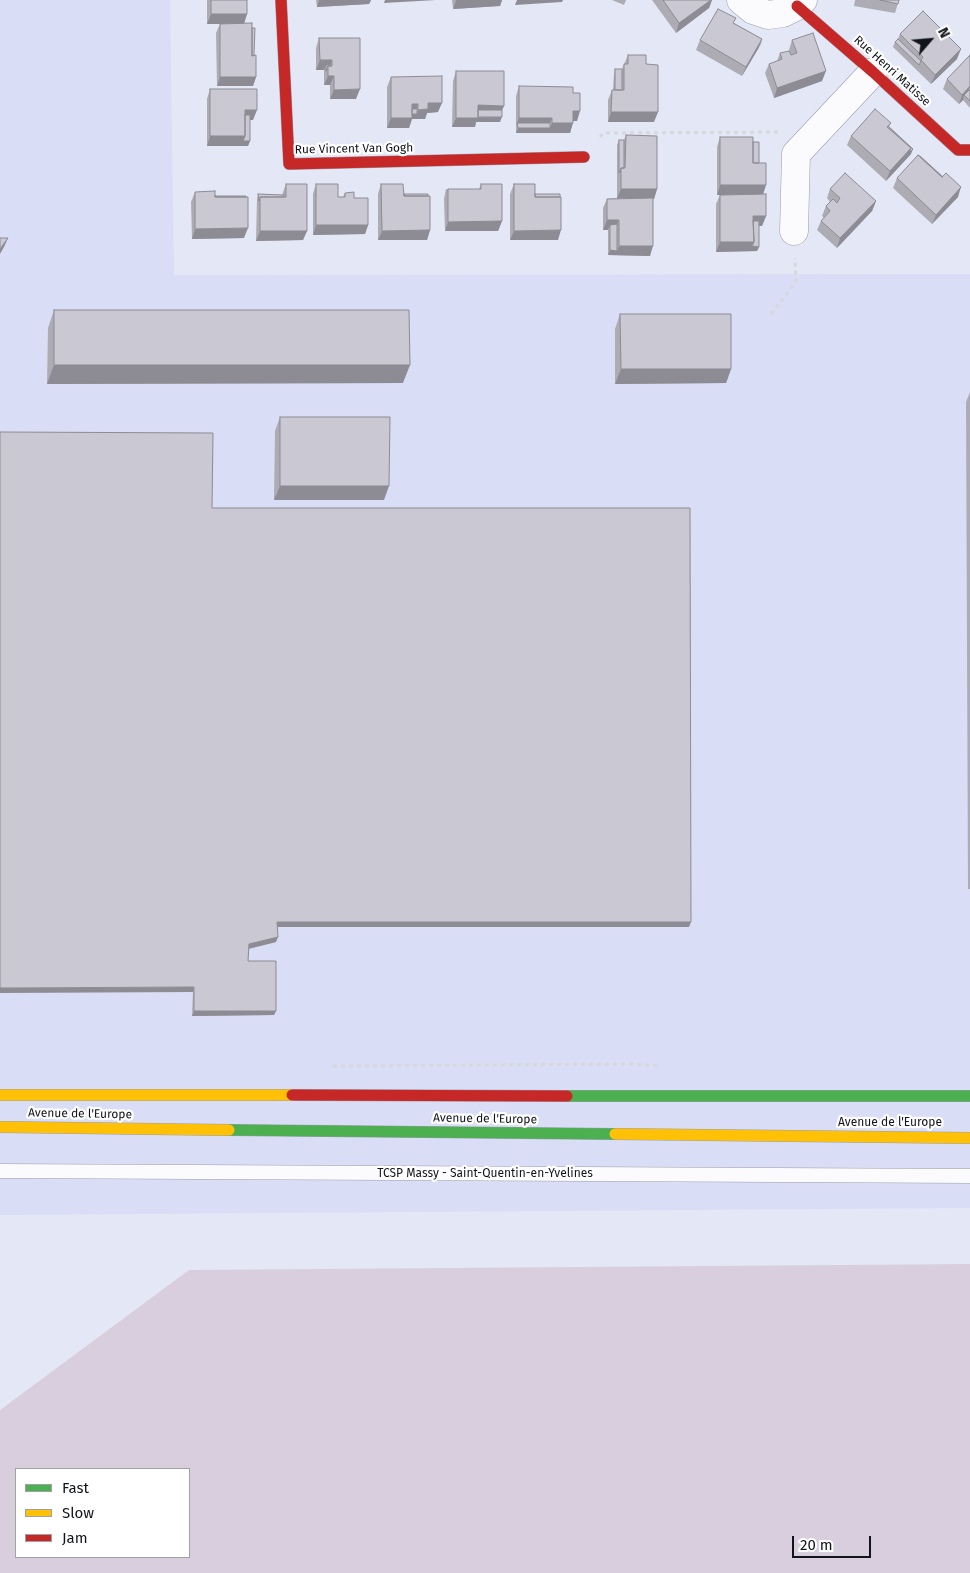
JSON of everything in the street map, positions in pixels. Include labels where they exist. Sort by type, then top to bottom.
[{"type":"main road","name":"Rue Vincent Van Gogh","points":[[280,0],[289,164],[584,157]]},
{"type":"main road","name":"Rue Henri Matisse","points":[[800,3],[958,150],[970,150]]},
{"type":"main road","name":"Avenue de l'Europe","points":[[0,1094],[970,1096]]},
{"type":"main road","name":"Avenue de l'Europe","points":[[0,1127],[970,1138]]},
{"type":"street","points":[[741,0],[753,10],[768,15],[783,13],[800,3]]},
{"type":"street","points":[[794,231],[796,154],[873,72]]},
{"type":"lane","name":"TCSP Massy - Saint-Quentin-en-Yvelines","points":[[0,1172],[970,1176]]},
{"type":"path","points":[[584,157],[603,133],[817,132]]},
{"type":"path","points":[[771,314],[796,282],[794,231]]},
{"type":"shaded area","points":[[0,0],[170,0],[174,275],[970,274],[970,1208],[0,1215]]},
{"type":"shaded area","points":[[970,1264],[970,1573],[0,1573],[0,1410],[189,1270]]},
{"type":"building","points":[[211,0],[247,0],[247,14],[211,14]]},
{"type":"building","points":[[663,0],[711,0],[679,23]]},
{"type":"building","points":[[880,0],[899,0],[898,4]]},
{"type":"building","points":[[718,9],[736,18],[733,23],[762,39],[746,67],[700,40]]},
{"type":"building","points":[[923,11],[961,49],[935,75],[921,60],[923,57],[900,34]]},
{"type":"building","points":[[252,23],[252,56],[256,55],[256,77],[220,77],[220,24]]},
{"type":"building","points":[[252,28],[255,28],[254,55],[252,56]]},
{"type":"building","points":[[813,33],[826,71],[777,88],[769,64],[782,59],[780,53],[789,51],[791,55],[797,53],[792,40]]},
{"type":"building","points":[[319,38],[360,38],[360,89],[334,90],[334,76],[328,76],[328,66],[332,66],[332,60],[320,60]]},
{"type":"building","points":[[898,39],[921,61],[919,65],[895,42]]},
{"type":"building","points":[[628,55],[646,55],[646,64],[658,65],[658,112],[611,112],[612,90],[624,90],[624,64],[628,64]]},
{"type":"building","points":[[970,55],[970,86],[962,95],[947,79]]},
{"type":"building","points":[[615,69],[622,69],[622,90],[615,90]]},
{"type":"building","points":[[456,71],[504,71],[504,106],[478,105],[478,118],[456,118]]},
{"type":"building","points":[[442,76],[442,103],[428,103],[428,109],[418,110],[418,104],[412,104],[412,118],[391,118],[391,77]]},
{"type":"building","points":[[519,86],[573,87],[573,93],[580,93],[580,111],[573,111],[573,123],[552,123],[552,118],[519,118]]},
{"type":"building","points":[[210,89],[257,89],[257,110],[245,110],[245,136],[210,136]]},
{"type":"building","points":[[970,91],[970,101],[964,95]]},
{"type":"building","points":[[412,109],[417,109],[417,114],[412,114]]},
{"type":"building","points":[[875,109],[891,123],[887,127],[911,148],[890,171],[851,136]]},
{"type":"building","points":[[478,110],[502,110],[502,117],[478,117]]},
{"type":"building","points":[[245,115],[250,115],[250,141],[243,141],[245,136]]},
{"type":"building","points":[[517,123],[550,123],[550,128],[518,128]]},
{"type":"building","points":[[889,127],[913,149],[909,153],[911,148]]},
{"type":"building","points":[[626,135],[657,136],[657,189],[621,189],[621,168],[625,168]]},
{"type":"building","points":[[720,137],[753,137],[753,163],[766,163],[766,185],[720,185]]},
{"type":"building","points":[[619,140],[624,140],[624,168],[621,168],[619,173]]},
{"type":"building","points":[[753,142],[759,142],[759,163],[753,163]]},
{"type":"building","points":[[918,155],[942,177],[946,173],[961,187],[936,215],[897,178]]},
{"type":"building","points":[[920,156],[943,177],[942,177]]},
{"type":"building","points":[[845,173],[876,201],[840,238],[821,221],[830,211],[826,206],[833,199],[837,203],[840,198],[830,189]]},
{"type":"building","points":[[286,184],[307,184],[307,231],[260,231],[260,197],[286,197]]},
{"type":"building","points":[[316,184],[338,184],[338,197],[345,197],[345,193],[354,192],[354,198],[368,198],[368,225],[316,225]]},
{"type":"building","points":[[381,184],[403,184],[404,196],[430,196],[430,230],[382,231]]},
{"type":"building","points":[[481,184],[502,184],[502,221],[448,222],[448,189],[481,189]]},
{"type":"building","points":[[514,184],[535,184],[535,197],[561,197],[561,230],[514,231]]},
{"type":"building","points":[[215,191],[215,197],[248,197],[248,228],[195,229],[195,192]]},
{"type":"building","points":[[258,194],[284,195],[284,197],[260,197],[259,201]]},
{"type":"building","points":[[404,194],[428,194],[428,196],[404,196]]},
{"type":"building","points":[[535,194],[560,194],[560,197],[535,197]]},
{"type":"building","points":[[766,194],[766,216],[753,216],[754,242],[720,242],[720,195]]},
{"type":"building","points":[[246,196],[246,197],[215,197]]},
{"type":"building","points":[[653,198],[653,246],[619,246],[619,220],[607,220],[607,199]]},
{"type":"building","points":[[753,221],[759,221],[759,247],[752,246],[754,242]]},
{"type":"building","points":[[617,224],[617,251],[610,250],[610,225]]},
{"type":"building","points":[[0,238],[8,238],[0,249]]},
{"type":"building","points":[[54,310],[409,310],[410,365],[54,365]]},
{"type":"building","points":[[620,314],[731,314],[731,369],[621,369]]},
{"type":"building","points":[[280,417],[390,417],[389,486],[280,486]]},
{"type":"building","points":[[0,432],[213,433],[212,508],[690,508],[691,922],[277,922],[278,937],[249,944],[248,961],[276,961],[276,1011],[194,1011],[194,987],[0,988]]},
{"type":"traffic: fast","points":[[567,1096],[970,1096]]},
{"type":"traffic: fast","points":[[229,1130],[615,1134]]},
{"type":"traffic: slow","points":[[0,1095],[292,1095]]},
{"type":"traffic: slow","points":[[0,1127],[229,1130]]},
{"type":"traffic: slow","points":[[615,1134],[970,1138]]},
{"type":"traffic: jam","points":[[281,0],[289,164],[584,157]]},
{"type":"traffic: jam","points":[[797,6],[958,150],[970,150]]},
{"type":"traffic: jam","points":[[292,1095],[567,1096]]}]
